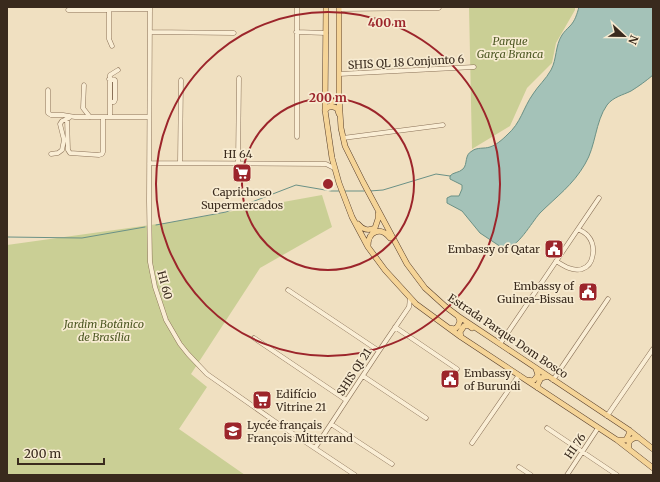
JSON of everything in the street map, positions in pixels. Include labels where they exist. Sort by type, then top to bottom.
[{"type":"main road","points":[[326,7],[326,110],[332,158],[339,183],[352,217],[368,247],[385,270],[416,304],[461,337],[629,448],[653,468]]},
{"type":"main road","name":"Estrada Parque Dom Bosco","points":[[339,8],[339,97],[343,138],[349,155],[394,243],[420,283],[458,316],[629,430],[653,449]]},
{"type":"main road","points":[[326,94],[328,99],[332,102],[337,101],[339,97]]},
{"type":"main road","points":[[326,110],[330,106],[335,107],[341,121]]},
{"type":"main road","points":[[352,217],[364,229],[371,230],[375,228],[377,224],[377,209]]},
{"type":"main road","points":[[368,247],[369,238],[372,233],[378,231],[387,234],[394,243]]},
{"type":"main road","points":[[448,328],[455,329],[458,326],[460,321],[458,316]]},
{"type":"main road","points":[[461,337],[460,332],[464,326],[468,325],[478,330]]},
{"type":"main road","points":[[520,376],[527,380],[534,380],[538,374],[536,369]]},
{"type":"main road","points":[[538,388],[541,378],[548,376]]},
{"type":"main road","points":[[617,440],[626,440],[629,430]]},
{"type":"main road","points":[[629,448],[628,443],[631,439],[638,437]]},
{"type":"street","points":[[297,7],[297,138]]},
{"type":"street","points":[[109,8],[109,39],[112,46]]},
{"type":"street","points":[[68,10],[150,8]]},
{"type":"street","name":"HI 60","points":[[150,8],[150,248],[152,275],[162,308],[175,336],[188,354],[219,384],[355,475]]},
{"type":"street","points":[[339,8],[439,8]]},
{"type":"street","points":[[150,32],[234,33]]},
{"type":"street","points":[[296,32],[326,32]]},
{"type":"street","name":"SHIS QL 18 Conjunto 6","points":[[339,74],[474,68]]},
{"type":"street","points":[[110,117],[109,79],[110,74],[118,70]]},
{"type":"street","points":[[238,163],[239,78]]},
{"type":"street","points":[[109,79],[115,80],[115,100],[114,102],[110,102]]},
{"type":"street","points":[[180,162],[181,80]]},
{"type":"street","points":[[84,85],[83,108],[90,117]]},
{"type":"street","points":[[110,89],[115,88]]},
{"type":"street","points":[[48,90],[48,114],[69,118],[149,117]]},
{"type":"street","points":[[69,118],[68,150],[70,154],[99,155],[103,152],[103,117]]},
{"type":"street","points":[[51,154],[58,153],[62,150],[64,140],[60,124],[62,121],[69,118]]},
{"type":"street","points":[[343,138],[443,125]]},
{"type":"street","points":[[326,164],[332,158]]},
{"type":"street","name":"HI 64","points":[[149,163],[326,164],[334,168]]},
{"type":"street","points":[[500,344],[599,198]]},
{"type":"street","points":[[556,261],[567,268],[576,270],[583,269],[589,263],[593,253],[592,244],[588,236],[578,229]]},
{"type":"street","points":[[288,290],[379,351]]},
{"type":"street","points":[[409,308],[410,298]]},
{"type":"street","points":[[553,380],[608,299]]},
{"type":"street","name":"SHIS QI 21","points":[[315,448],[395,327],[409,308],[416,304]]},
{"type":"street","points":[[395,327],[457,369]]},
{"type":"street","points":[[254,338],[346,400]]},
{"type":"street","points":[[607,416],[653,349]]},
{"type":"street","points":[[363,376],[426,418]]},
{"type":"street","points":[[472,443],[520,376]]},
{"type":"street","points":[[331,424],[392,464]]},
{"type":"street","points":[[547,428],[617,475]]},
{"type":"street","name":"HI 76","points":[[567,475],[598,428]]},
{"type":"street","points":[[519,467],[531,475]]},
{"type":"green space","name":"Parque Garça Branca","points":[[469,7],[575,7],[575,10],[556,43],[552,63],[527,88],[510,126],[472,149]]},
{"type":"green space","name":"Jardim Botânico de Brasília","points":[[322,195],[332,227],[260,268],[191,374],[207,387],[179,429],[245,475],[7,475],[7,245],[172,222]]},
{"type":"water","points":[[579,7],[653,7],[653,75],[631,91],[609,102],[600,119],[589,157],[570,185],[540,213],[519,240],[509,248],[504,249],[480,233],[462,211],[447,203],[447,198],[451,196],[459,196],[462,189],[462,185],[450,179],[450,176],[463,169],[470,153],[476,149],[488,148],[494,145],[516,126],[535,91],[551,70],[560,39],[573,22]]},
{"type":"waterway","points":[[370,191],[383,190],[436,174],[450,176]]},
{"type":"waterway","points":[[156,225],[226,212],[296,185],[331,191],[340,191]]},
{"type":"waterway","points":[[344,191],[364,191]]},
{"type":"waterway","points":[[7,237],[82,238],[145,227]]},
{"type":"place","name":"Caprichoso Supermercados","points":[[242,173]]},
{"type":"place","name":"Embassy of Qatar","points":[[554,249]]},
{"type":"place","name":"Embassy of Guinea-Bissau","points":[[588,292]]},
{"type":"place","name":"Embassy of Burundi","points":[[450,379]]},
{"type":"place","name":"Edifício Vitrine 21","points":[[262,400]]},
{"type":"place","name":"Lycée français François Mitterrand","points":[[233,431]]}]
